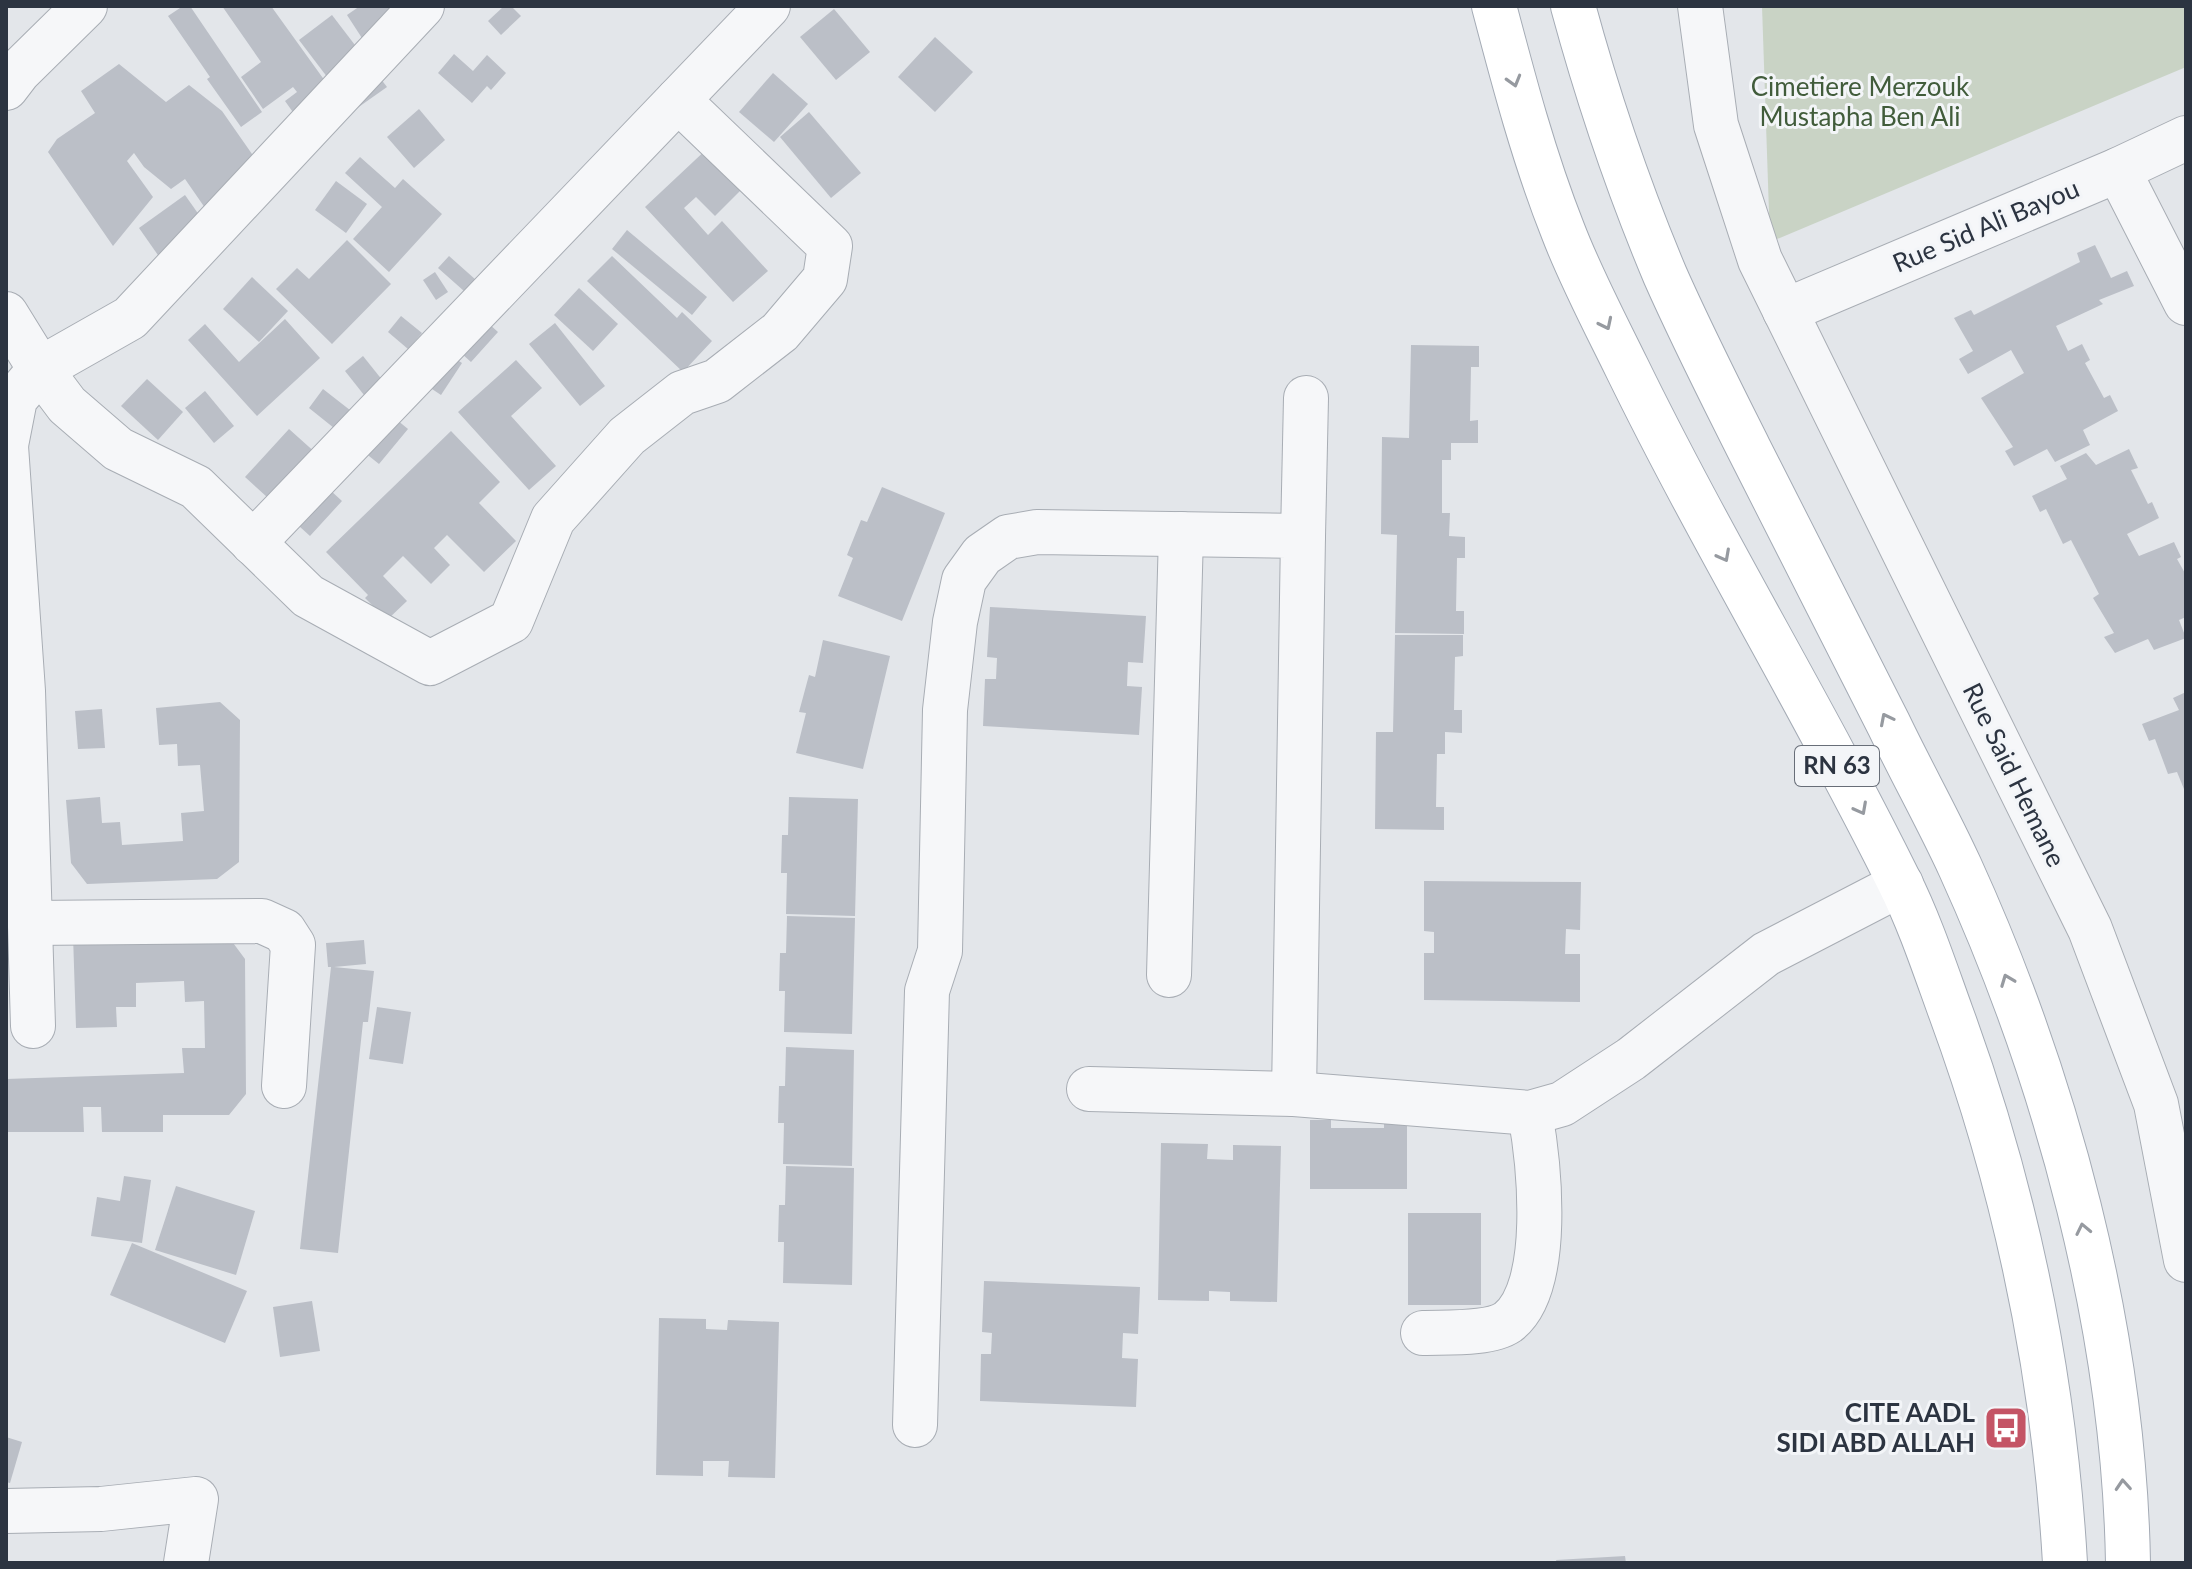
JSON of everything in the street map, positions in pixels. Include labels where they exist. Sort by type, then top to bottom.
[{"type":"main road","name":"RN 63","points":[[1494,6],[1534,149],[1564,234],[1693,497],[1901,884],[1967,1055],[2015,1220],[2047,1389],[2059,1474],[2065,1563]]},
{"type":"main road","points":[[1573,6],[1599,99],[1666,277],[1706,363],[1959,865],[2027,1031],[2054,1115],[2096,1289],[2122,1465],[2128,1563]]},
{"type":"main road","points":[[1901,884],[1959,865]]},
{"type":"street","points":[[6,88],[19,71],[85,6]]},
{"type":"street","points":[[33,1026],[23,691],[6,445],[15,399],[40,369],[130,318],[422,6]]},
{"type":"street","points":[[253,543],[768,6]]},
{"type":"street","name":"Rue Said Hemane","points":[[1700,6],[1716,125],[1760,260],[2090,929],[2156,1104],[2186,1260]]},
{"type":"street","points":[[6,314],[67,405],[118,449],[196,487],[308,596],[430,663],[511,621],[553,519],[627,436],[682,393],[717,381],[780,332],[825,279],[830,246],[678,100]]},
{"type":"street","name":"Rue Sid Ali Bayou","points":[[1785,311],[2118,170],[2186,138]]},
{"type":"street","points":[[2118,170],[2186,303]]},
{"type":"street","points":[[1294,1094],[1306,398]]},
{"type":"street","points":[[915,1425],[927,991],[940,951],[945,710],[955,622],[964,580],[982,555],[1008,537],[1037,532],[1303,536]]},
{"type":"street","points":[[1169,975],[1181,534]]},
{"type":"street","points":[[1089,1089],[1294,1094],[1530,1113],[1562,1104],[1631,1059],[1766,954],[1901,884]]},
{"type":"street","points":[[30,923],[262,921],[284,931],[293,945],[284,1086]]},
{"type":"street","points":[[1423,1333],[1482,1331],[1507,1322],[1527,1295],[1537,1257],[1539,1160],[1530,1113]]},
{"type":"street","points":[[6,1511],[101,1509],[196,1499],[186,1563]]},
{"type":"green space","name":"Cimetiere Merzouk Mustapha Ben Ali","points":[[1762,6],[2186,6],[2186,67],[1770,242]]},
{"type":"building","points":[[183,6],[190,6],[262,112],[241,127],[168,16]]},
{"type":"building","points":[[222,6],[271,6],[343,106],[307,132],[285,101],[297,92],[293,87],[263,109],[241,77],[261,62]]},
{"type":"building","points":[[360,6],[394,6],[373,55],[347,15]]},
{"type":"building","points":[[504,6],[511,6],[521,16],[501,35],[488,21]]},
{"type":"building","points":[[834,9],[870,52],[836,80],[800,37]]},
{"type":"building","points":[[332,15],[387,87],[353,111],[299,40]]},
{"type":"building","points":[[935,37],[973,72],[935,112],[898,77]]},
{"type":"building","points":[[454,54],[473,71],[487,55],[506,73],[491,90],[487,86],[472,103],[438,73]]},
{"type":"building","points":[[119,64],[166,102],[189,85],[222,111],[268,177],[212,218],[185,179],[171,189],[144,167],[134,153],[127,161],[153,197],[113,246],[48,152],[57,139],[95,113],[81,91]]},
{"type":"building","points":[[773,73],[808,104],[774,142],[739,112]]},
{"type":"building","points":[[419,109],[445,140],[414,168],[387,137]]},
{"type":"building","points":[[809,112],[861,173],[831,198],[780,137]]},
{"type":"building","points":[[710,146],[746,185],[715,216],[696,197],[684,208],[708,235],[722,221],[768,271],[733,302],[645,207]]},
{"type":"building","points":[[360,157],[395,188],[403,179],[442,214],[389,272],[353,239],[382,207],[345,173]]},
{"type":"building","points":[[336,181],[367,204],[346,233],[315,210]]},
{"type":"building","points":[[185,195],[221,246],[174,278],[139,228]]},
{"type":"building","points":[[627,230],[707,297],[692,315],[612,249]]},
{"type":"building","points":[[347,240],[391,284],[332,344],[276,289],[297,268],[309,279]]},
{"type":"building","points":[[2095,245],[2111,278],[2127,271],[2134,286],[2099,300],[2103,304],[2056,326],[2068,351],[2082,344],[2090,360],[2085,363],[2104,398],[2110,395],[2118,411],[2083,430],[2090,445],[2055,462],[2047,449],[2014,466],[2005,451],[2013,447],[1981,398],[2024,373],[2011,350],[1968,374],[1959,359],[1973,351],[1954,318],[1971,310],[1974,315],[2080,262],[2077,253]]},
{"type":"building","points":[[449,256],[485,288],[469,306],[498,332],[471,362],[432,327],[464,291],[438,268]]},
{"type":"building","points":[[612,256],[677,318],[682,312],[712,341],[683,372],[587,281]]},
{"type":"building","points":[[435,272],[448,292],[436,300],[423,280]]},
{"type":"building","points":[[252,277],[288,311],[259,342],[223,309]]},
{"type":"building","points":[[579,288],[618,324],[593,351],[554,315]]},
{"type":"building","points":[[401,316],[422,333],[408,349],[388,332]]},
{"type":"building","points":[[285,319],[320,358],[257,416],[188,340],[205,324],[239,362]]},
{"type":"building","points":[[555,323],[605,386],[580,406],[529,344]]},
{"type":"building","points":[[423,338],[462,363],[441,395],[402,369]]},
{"type":"building","points":[[1411,345],[1479,346],[1479,367],[1471,367],[1470,421],[1478,420],[1478,443],[1451,443],[1451,460],[1442,460],[1442,513],[1450,513],[1449,536],[1465,537],[1465,558],[1457,558],[1456,611],[1464,611],[1464,634],[1395,633],[1397,535],[1381,534],[1382,437],[1409,438]]},
{"type":"building","points":[[363,356],[383,381],[364,395],[345,371]]},
{"type":"building","points":[[516,360],[542,388],[511,416],[556,466],[529,490],[458,412]]},
{"type":"building","points":[[147,379],[183,412],[158,440],[121,406]]},
{"type":"building","points":[[323,389],[355,414],[369,397],[408,429],[379,464],[309,408]]},
{"type":"building","points":[[205,391],[234,426],[214,443],[185,408]]},
{"type":"building","points":[[289,429],[318,455],[306,468],[342,501],[310,536],[245,477]]},
{"type":"building","points":[[451,431],[500,482],[479,503],[516,541],[484,572],[447,535],[434,548],[450,565],[431,584],[403,556],[383,576],[407,601],[387,620],[365,598],[368,595],[326,552]]},
{"type":"building","points":[[2129,449],[2138,468],[2131,470],[2148,504],[2152,502],[2159,518],[2127,534],[2139,556],[2174,542],[2181,557],[2177,559],[2186,575],[2186,617],[2179,620],[2186,638],[2154,650],[2148,639],[2115,653],[2104,637],[2114,633],[2093,598],[2099,594],[2071,540],[2063,544],[2046,509],[2040,512],[2032,496],[2067,479],[2060,466],[2086,453],[2096,465]]},
{"type":"building","points":[[882,487],[945,513],[902,621],[838,596],[853,558],[847,555],[861,520],[867,522]]},
{"type":"building","points":[[990,607],[1146,616],[1143,663],[1128,662],[1127,686],[1142,687],[1139,735],[983,726],[985,679],[996,679],[997,658],[987,657]]},
{"type":"building","points":[[1395,635],[1463,635],[1463,656],[1455,657],[1454,710],[1462,710],[1462,733],[1445,732],[1445,754],[1437,754],[1436,807],[1444,807],[1444,830],[1375,829],[1376,732],[1393,732]]},
{"type":"building","points":[[823,640],[890,656],[863,769],[796,753],[806,713],[799,712],[809,675],[815,677]]},
{"type":"building","points":[[2186,692],[2186,794],[2177,772],[2168,774],[2155,739],[2149,741],[2142,724],[2179,710],[2173,698]]},
{"type":"building","points":[[220,702],[240,720],[239,862],[217,879],[87,884],[71,863],[66,800],[100,797],[102,823],[120,822],[122,845],[183,841],[181,813],[204,811],[200,765],[178,766],[177,744],[159,745],[156,708]]},
{"type":"building","points":[[102,709],[105,748],[78,749],[75,711]]},
{"type":"building","points":[[789,797],[858,799],[855,916],[786,914],[787,873],[781,873],[782,835],[788,835]]},
{"type":"building","points":[[1424,881],[1581,882],[1580,930],[1566,929],[1565,954],[1580,954],[1580,1002],[1424,1000],[1424,953],[1434,953],[1434,932],[1424,931]]},
{"type":"building","points":[[787,916],[855,918],[852,1034],[784,1032],[785,991],[779,991],[780,953],[786,953]]},
{"type":"building","points":[[225,932],[245,959],[246,1094],[229,1115],[163,1115],[163,1132],[102,1132],[101,1107],[83,1107],[84,1132],[6,1132],[6,1079],[184,1073],[182,1048],[205,1048],[204,1001],[185,1002],[184,981],[136,983],[136,1007],[116,1007],[117,1027],[76,1028],[73,935]]},
{"type":"building","points":[[364,940],[366,964],[334,967],[374,971],[368,1022],[363,1022],[338,1253],[300,1249],[331,967],[328,967],[326,943]]},
{"type":"building","points":[[377,1007],[411,1012],[403,1064],[369,1059]]},
{"type":"building","points":[[786,1047],[854,1050],[852,1166],[783,1164],[784,1123],[778,1123],[779,1086],[785,1086]]},
{"type":"building","points":[[1310,1120],[1331,1120],[1331,1128],[1384,1128],[1384,1120],[1407,1120],[1407,1189],[1310,1189]]},
{"type":"building","points":[[1161,1143],[1208,1144],[1207,1159],[1233,1160],[1233,1145],[1281,1146],[1277,1302],[1230,1301],[1230,1292],[1209,1291],[1209,1301],[1158,1300]]},
{"type":"building","points":[[786,1166],[854,1168],[852,1285],[783,1283],[784,1242],[778,1242],[779,1205],[785,1205]]},
{"type":"building","points":[[124,1176],[151,1180],[142,1243],[91,1236],[97,1197],[120,1201]]},
{"type":"building","points":[[176,1186],[255,1211],[236,1275],[155,1250]]},
{"type":"building","points":[[1408,1213],[1481,1213],[1481,1305],[1408,1305]]},
{"type":"building","points":[[132,1243],[247,1291],[225,1343],[110,1295]]},
{"type":"building","points":[[984,1281],[1140,1287],[1138,1334],[1123,1333],[1122,1358],[1138,1359],[1136,1407],[980,1401],[981,1354],[991,1354],[992,1333],[982,1332]]},
{"type":"building","points":[[312,1301],[320,1351],[280,1357],[273,1307]]},
{"type":"building","points":[[659,1318],[706,1319],[706,1329],[727,1330],[728,1320],[779,1322],[775,1478],[728,1477],[729,1461],[703,1461],[703,1476],[656,1475]]},
{"type":"building","points":[[6,1437],[22,1442],[10,1483],[6,1482]]},
{"type":"building","points":[[1625,1556],[1626,1563],[1557,1563],[1556,1560]]},
{"type":"place","name":"CITE AADL SIDI ABD ALLAH","points":[[2006,1428]]}]
